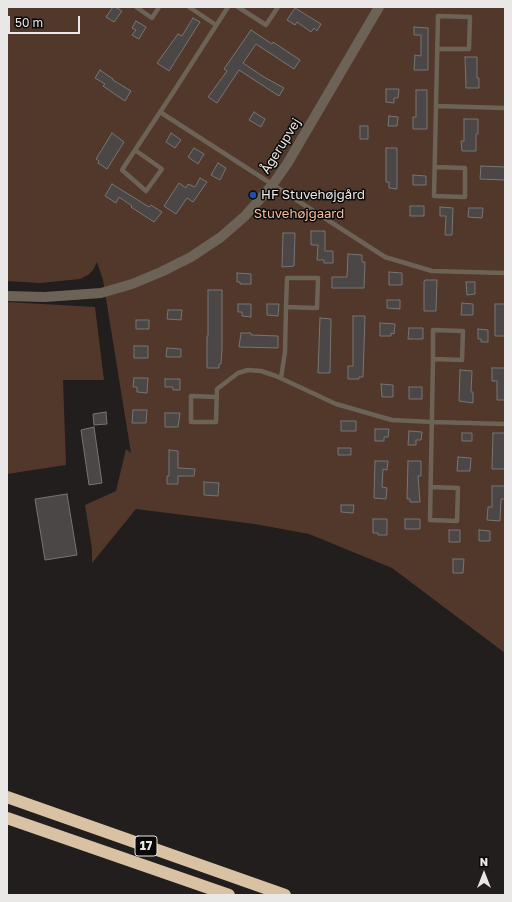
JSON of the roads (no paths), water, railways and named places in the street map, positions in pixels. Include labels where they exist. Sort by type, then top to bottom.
[{"type":"highway","name":"17","points":[[7,797],[285,895]]},
{"type":"highway","name":"17","points":[[7,818],[229,895]]},
{"type":"street","name":"Ågerupvej","points":[[7,296],[79,296],[100,293],[132,284],[161,272],[191,257],[221,237],[245,216],[273,184],[287,164],[379,7]]},
{"type":"lane","points":[[136,7],[152,18],[159,7]]},
{"type":"lane","points":[[189,7],[216,25]]},
{"type":"lane","points":[[135,150],[162,169],[146,191],[122,170],[216,25],[228,7]]},
{"type":"lane","points":[[238,7],[266,25],[278,7]]},
{"type":"lane","points":[[435,168],[465,168],[465,197],[434,196],[437,48],[438,16],[470,17],[469,49],[437,48]]},
{"type":"lane","points":[[436,106],[505,108]]},
{"type":"lane","points":[[160,112],[385,257],[432,271],[505,273]]},
{"type":"lane","points":[[281,378],[285,352],[286,307],[287,278],[318,278],[317,308],[286,307]]},
{"type":"lane","points":[[431,487],[458,488],[457,521],[430,520],[433,330],[463,331],[462,360],[433,359]]},
{"type":"lane","points":[[217,396],[191,396],[191,422],[216,422],[217,396],[217,389],[238,373],[248,370],[261,371],[281,378],[336,404],[392,420],[505,424]]},
{"type":"place","name":"HF Stuvehøjgård","points":[[253,195]]},
{"type":"park label","name":"Stuvehøjgaard","points":[[299,214]]}]
